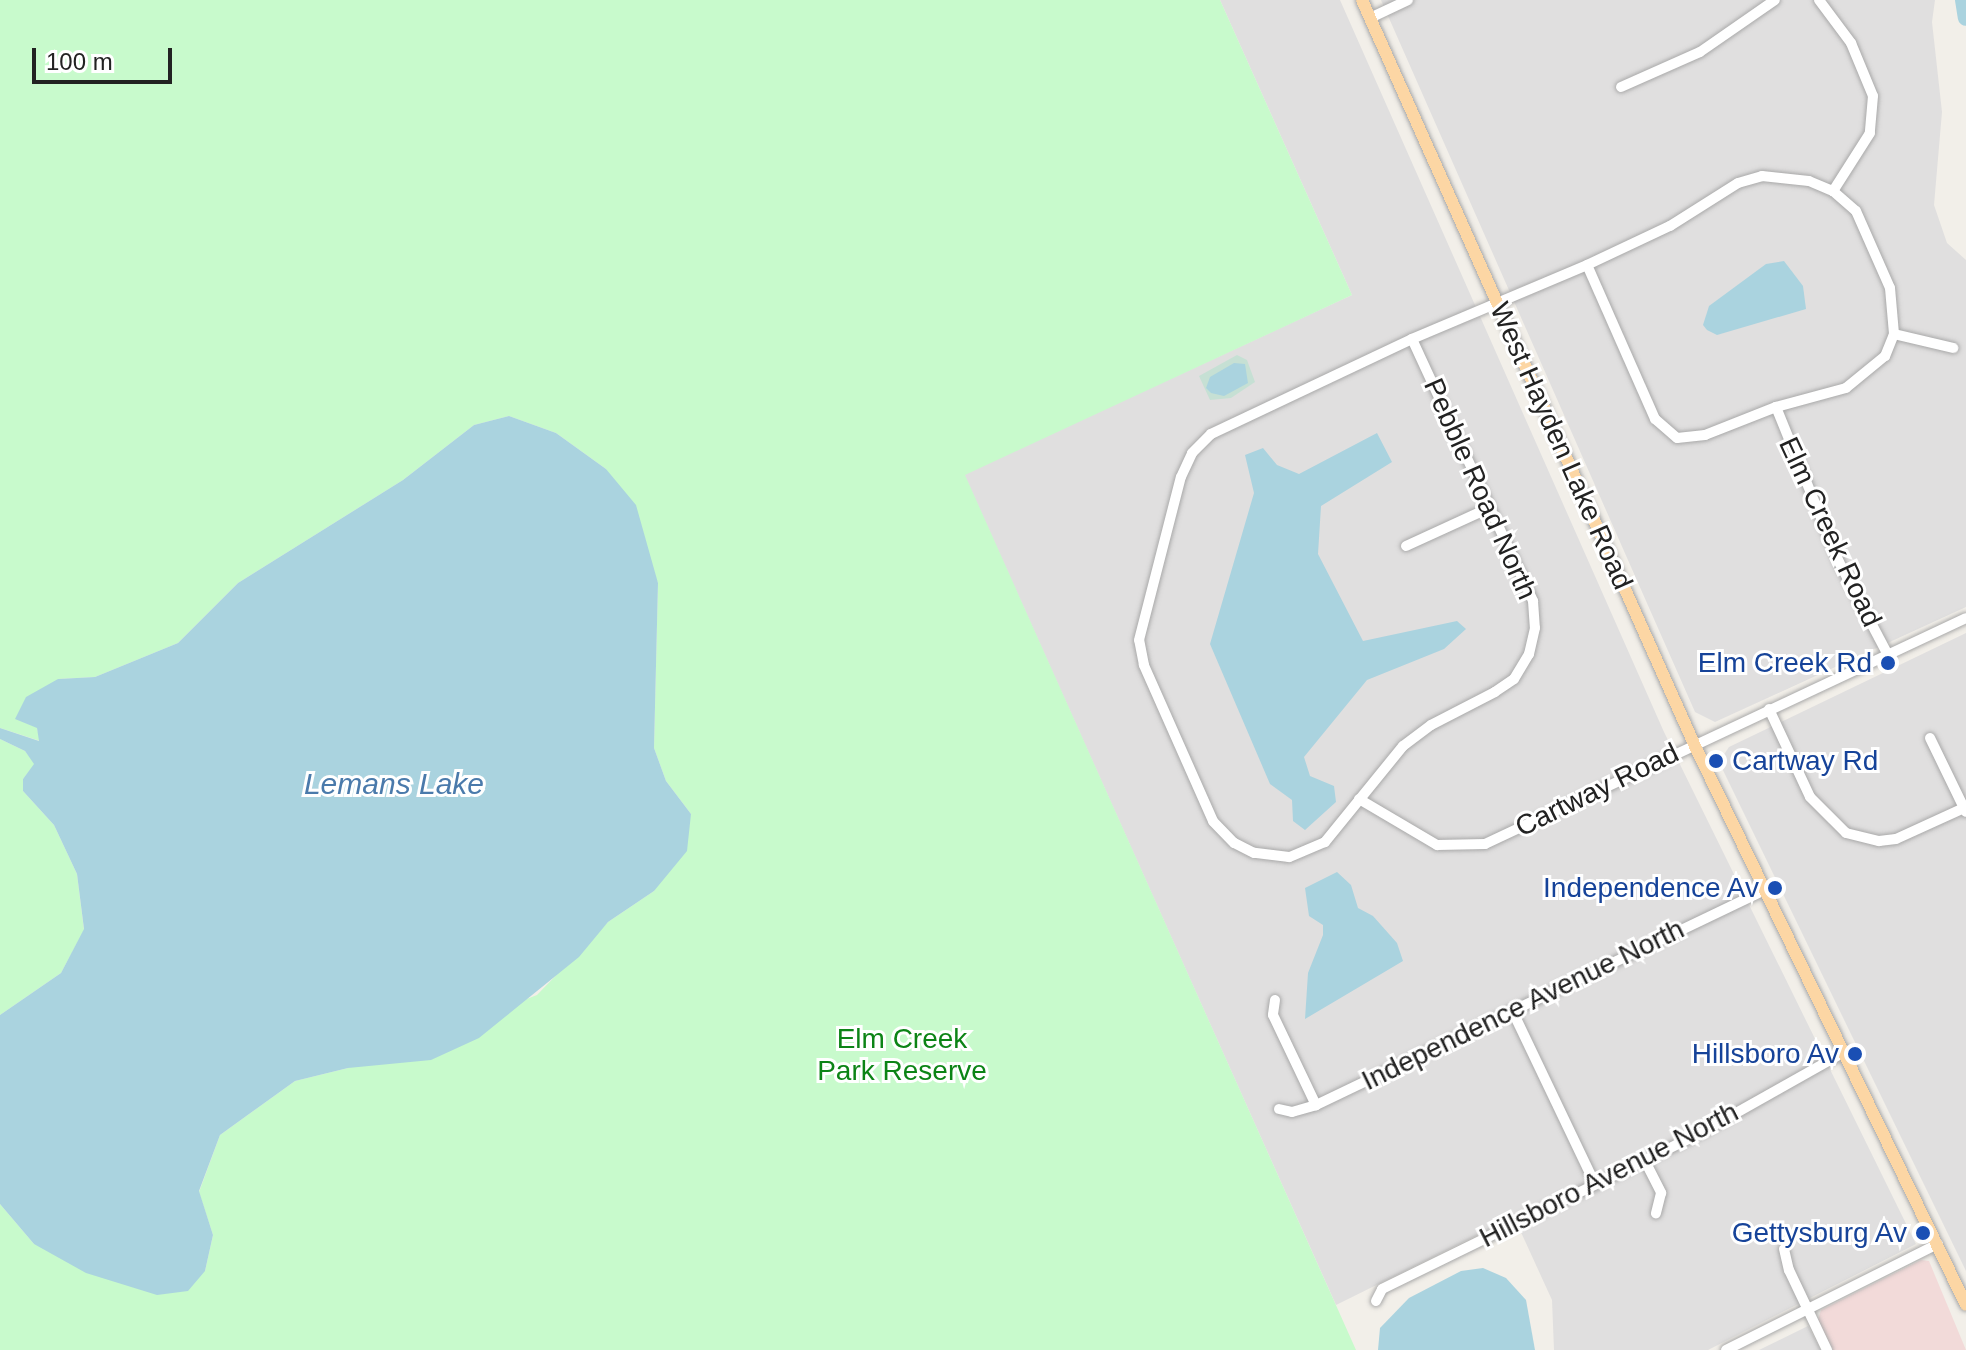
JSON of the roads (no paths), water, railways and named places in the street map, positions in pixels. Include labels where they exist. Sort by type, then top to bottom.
[{"type":"main road","name":"West Hayden Lake Road","points":[[1362,0],[1694,744],[1846,1051],[1966,1305]]},
{"type":"street","points":[[1370,18],[1408,0]]},
{"type":"street","points":[[1621,87],[1700,52],[1775,0]]},
{"type":"street","points":[[1819,0],[1851,43],[1873,96],[1870,133],[1833,191]]},
{"type":"street","points":[[1787,175],[1833,191],[1856,211],[1868,231],[1890,288],[1894,334],[1885,356],[1846,388],[1776,407],[1688,440],[1666,433],[1587,265],[1750,180],[1787,175]]},
{"type":"street","name":"Pebble Road North","points":[[1412,339],[1533,601],[1535,628],[1529,654],[1514,679],[1431,725],[1403,746],[1359,799],[1336,833],[1302,854],[1264,856],[1234,843],[1205,803],[1144,665],[1139,640],[1181,477],[1192,453],[1211,434],[1412,339],[1587,265]]},
{"type":"street","points":[[1894,334],[1953,348]]},
{"type":"street","name":"Elm Creek Road","points":[[1776,407],[1839,562],[1888,655]]},
{"type":"street","points":[[1406,546],[1489,508]]},
{"type":"street","name":"Cartway Road","points":[[1359,799],[1417,837],[1469,847],[1966,618]]},
{"type":"street","points":[[1769,709],[1810,797],[1846,833],[1879,841],[1896,839],[1965,810],[1930,738]]},
{"type":"street","name":"Independence Avenue North","points":[[1279,1109],[1292,1112],[1316,1105],[1766,889]]},
{"type":"street","points":[[1275,1000],[1273,1015],[1316,1105]]},
{"type":"street","points":[[1512,1010],[1595,1184]]},
{"type":"street","name":"Hillsboro Avenue North","points":[[1376,1301],[1382,1289],[1645,1161],[1846,1051]]},
{"type":"street","points":[[1645,1161],[1661,1193],[1656,1213]]},
{"type":"street","points":[[1726,1350],[1938,1244]]},
{"type":"street","points":[[1784,1249],[1827,1350]]},
{"type":"water","points":[[1784,261],[1803,286],[1806,309],[1717,335],[1707,330],[1703,325],[1709,306],[1766,264]]},
{"type":"water","points":[[1234,363],[1245,364],[1248,383],[1224,396],[1211,393],[1206,388],[1210,377]]},
{"type":"water","name":"Lemans Lake","points":[[509,416],[556,433],[606,469],[636,505],[658,583],[654,748],[666,781],[691,814],[687,851],[654,891],[608,922],[579,957],[479,1038],[431,1060],[348,1068],[295,1081],[220,1135],[199,1191],[213,1235],[205,1271],[188,1291],[157,1295],[86,1273],[34,1244],[0,1204],[0,1015],[61,973],[84,929],[77,874],[54,825],[23,791],[23,779],[34,764],[25,751],[0,739],[0,728],[39,741],[37,728],[15,719],[26,697],[58,679],[95,677],[178,643],[238,583],[403,480],[474,425]]},
{"type":"water","points":[[1377,433],[1392,462],[1321,506],[1318,554],[1363,641],[1457,621],[1466,629],[1444,649],[1367,680],[1304,757],[1310,776],[1334,786],[1336,802],[1305,830],[1293,821],[1292,800],[1270,784],[1210,644],[1254,493],[1245,455],[1263,448],[1277,465],[1299,474]]},
{"type":"water","points":[[1337,872],[1351,885],[1358,908],[1373,916],[1397,943],[1403,961],[1305,1019],[1308,973],[1323,935],[1323,925],[1309,916],[1305,888]]},
{"type":"water","points":[[1483,1268],[1506,1278],[1526,1300],[1535,1350],[1378,1350],[1380,1328],[1409,1298],[1461,1271]]},
{"type":"waterway","points":[[1963,0],[1966,18]]},
{"type":"place","name":"Elm Creek Rd","points":[[1888,663]]},
{"type":"place","name":"Cartway Rd","points":[[1716,761]]},
{"type":"place","name":"Independence Av","points":[[1775,888]]},
{"type":"place","name":"Hillsboro Av","points":[[1855,1054]]},
{"type":"place","name":"Gettysburg Av","points":[[1923,1233]]},
{"type":"park label","name":"Elm Creek Park Reserve","points":[[902,1055]]}]
